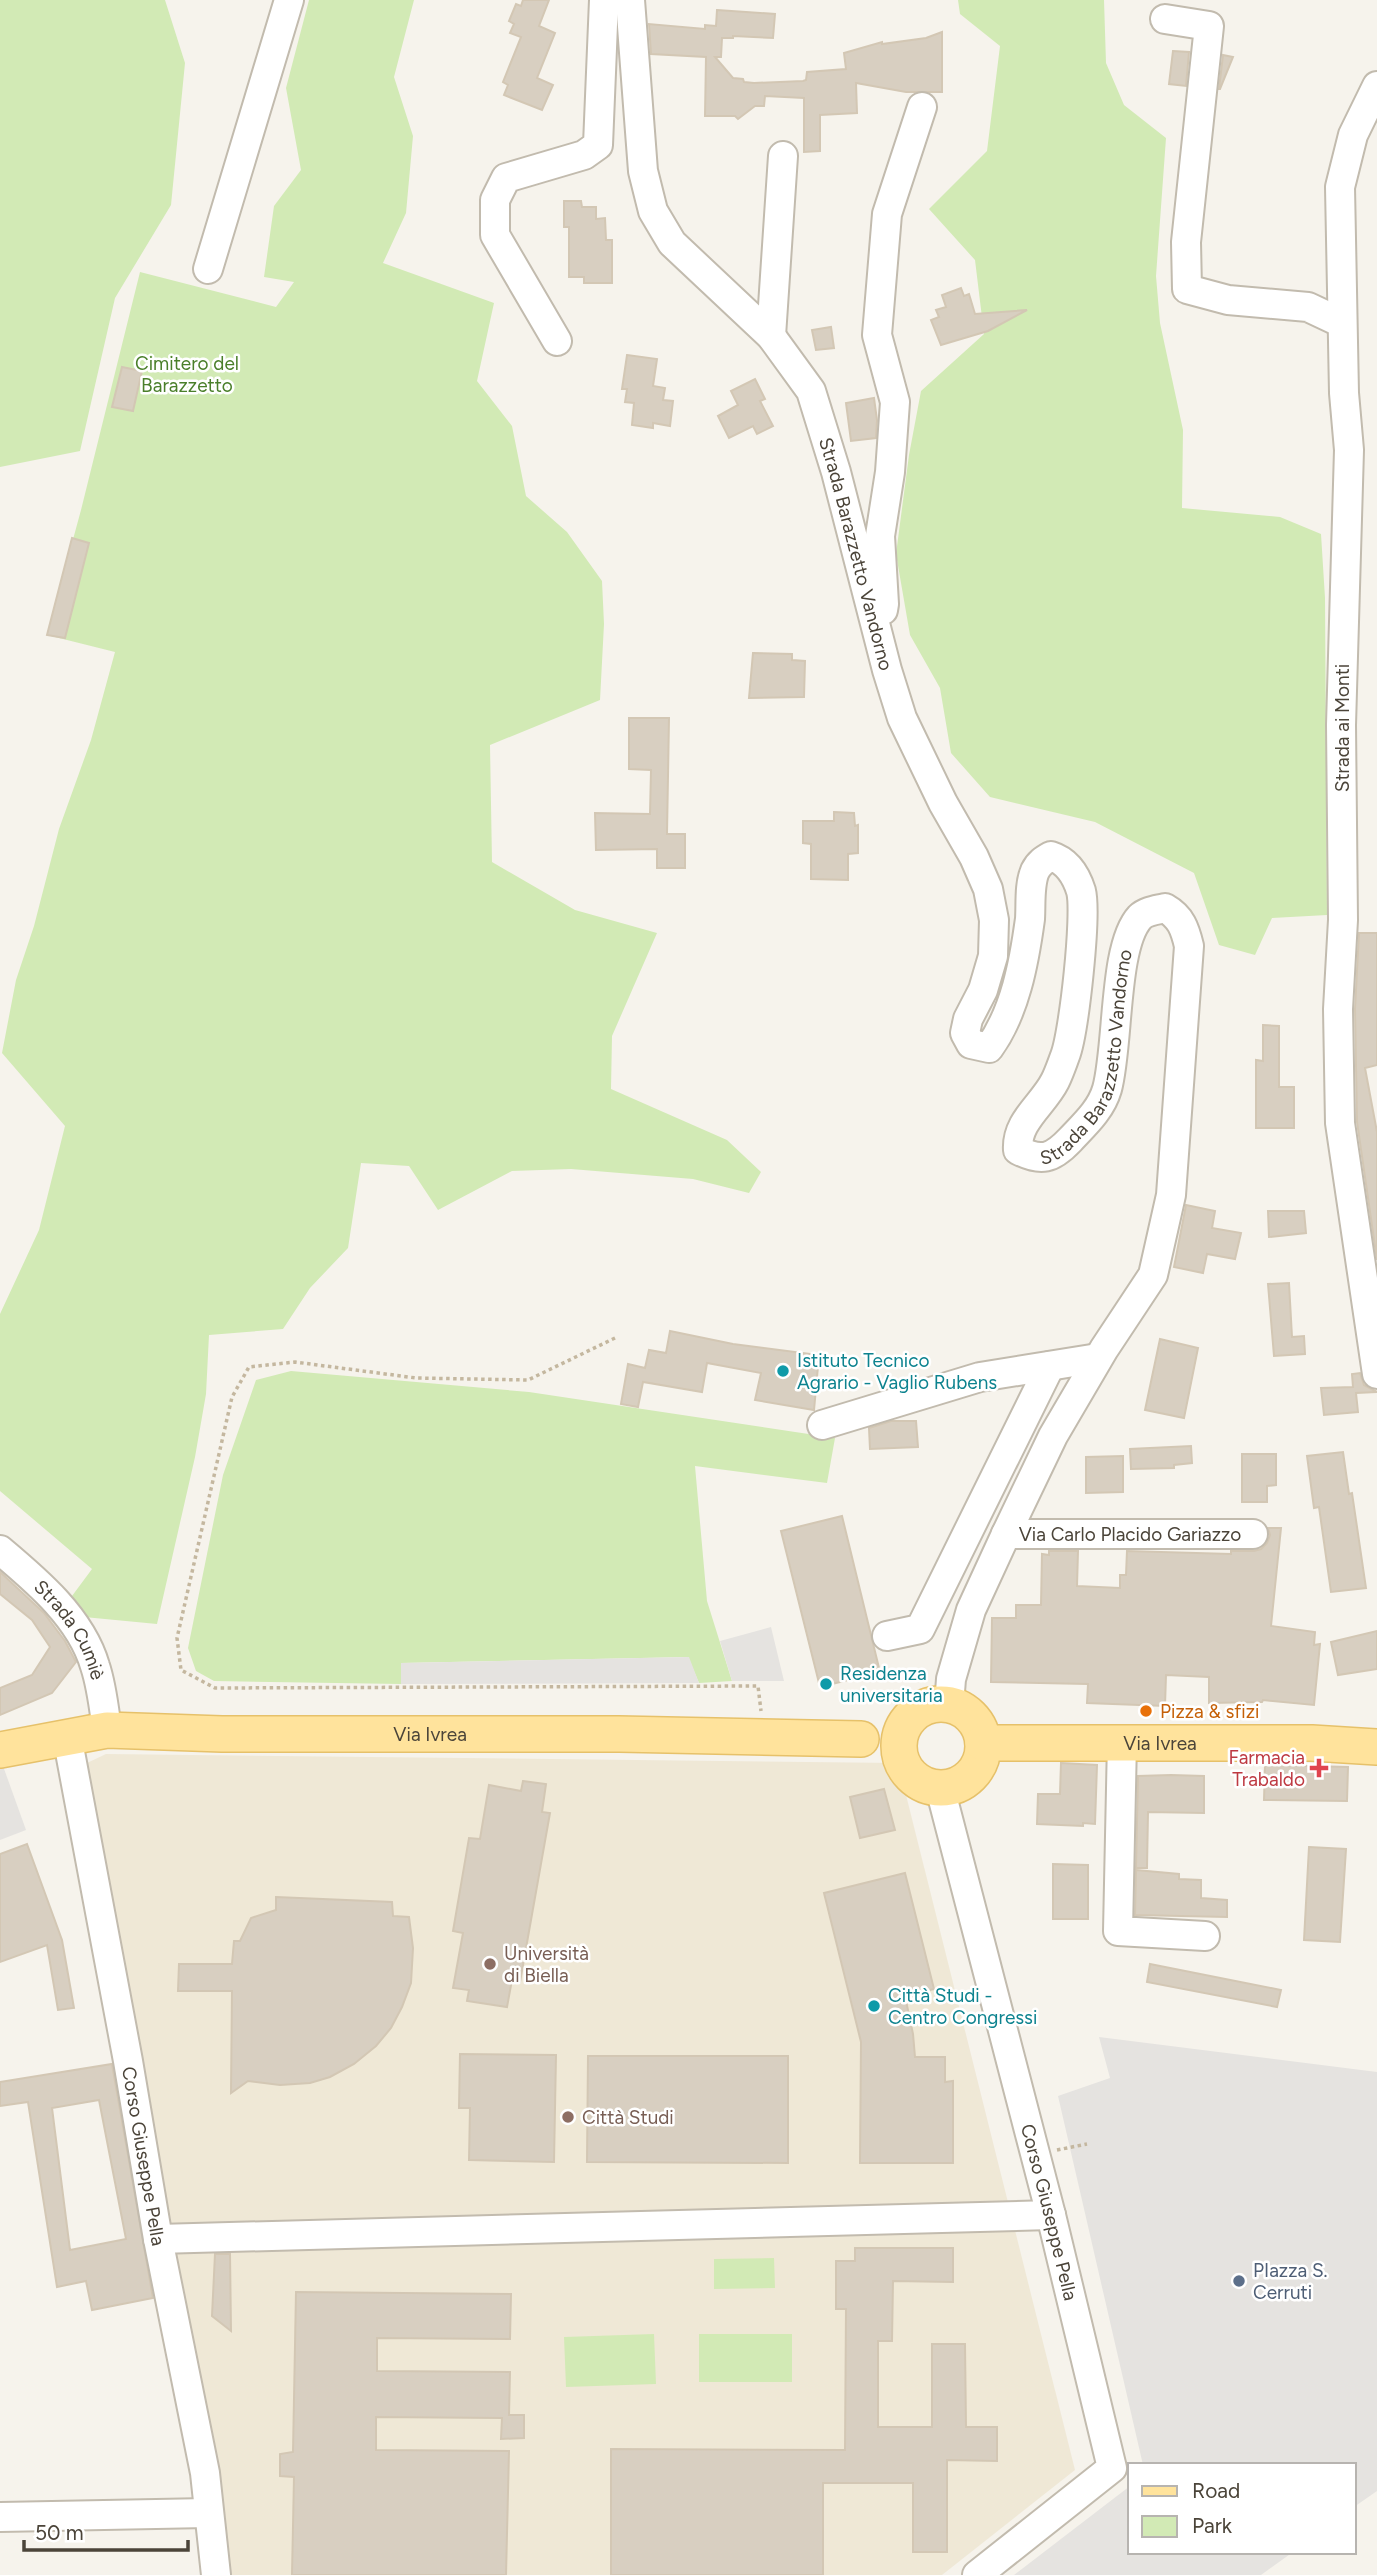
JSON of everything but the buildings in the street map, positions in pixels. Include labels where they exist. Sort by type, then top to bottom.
[{"type":"main road","points":[[935,1704],[949,1705],[972,1718],[983,1743],[982,1756],[967,1780],[954,1786],[926,1786],[905,1768],[900,1754],[877,1740],[903,1728],[911,1717],[922,1709],[935,1704]]},
{"type":"main road","name":"Via Ivrea","points":[[0,1750],[107,1730],[222,1734],[619,1734],[877,1740]]},
{"type":"main road","name":"Via Ivrea","points":[[983,1743],[1122,1741],[1312,1743],[1377,1747]]},
{"type":"street","points":[[208,270],[289,0]]},
{"type":"street","points":[[556,341],[495,235],[495,200],[506,178],[584,155],[598,145],[604,0]]},
{"type":"street","name":"Strada Barazzetto Vandorno","points":[[630,0],[643,171],[653,211],[672,243],[771,336],[811,391],[836,472],[902,718],[943,803],[974,857],[988,890],[994,920],[993,956],[983,990],[968,1019],[965,1033],[971,1044],[989,1048],[1004,1023],[1014,996],[1030,918],[1035,872],[1042,860],[1051,856],[1061,859],[1077,881],[1082,894],[1073,1018],[1067,1052],[1055,1082],[1023,1125],[1017,1139],[1018,1150],[1031,1157],[1042,1158],[1058,1153],[1095,1114],[1106,1092],[1113,1057],[1122,961],[1127,940],[1141,916],[1165,908],[1174,913],[1186,931],[1189,946],[1171,1195],[1153,1275],[1098,1359],[1053,1436],[1006,1534],[971,1610],[951,1679],[949,1705]]},
{"type":"street","points":[[1165,19],[1209,26],[1186,242],[1187,289],[1227,300],[1308,307],[1342,323]]},
{"type":"street","name":"Strada ai Monti","points":[[1377,86],[1353,135],[1340,187],[1343,393],[1349,450],[1341,725],[1343,920],[1338,1009],[1340,1123],[1377,1374]]},
{"type":"street","points":[[876,629],[884,604],[880,536],[890,472],[895,402],[877,335],[887,214],[922,107]]},
{"type":"street","points":[[771,336],[783,156]]},
{"type":"street","points":[[822,1425],[981,1377],[1098,1359]]},
{"type":"street","points":[[887,1636],[920,1629],[1050,1366]]},
{"type":"street","name":"Via Carlo Placido Gariazzo","points":[[1006,1534],[1253,1534]]},
{"type":"street","name":"Strada Cumiè","points":[[0,1550],[56,1602],[87,1645],[96,1667],[107,1730]]},
{"type":"street","name":"Corso Giuseppe Pella","points":[[67,1736],[158,2239],[205,2473],[215,2575]]},
{"type":"street","points":[[1122,1741],[1118,1931],[1205,1936]]},
{"type":"street","name":"Corso Giuseppe Pella","points":[[940,1788],[1051,2214],[1112,2468],[977,2575]]},
{"type":"street","points":[[158,2239],[1051,2214]]},
{"type":"street","points":[[0,2517],[208,2513]]},
{"type":"path","points":[[615,1338],[528,1380],[416,1378],[295,1362],[249,1367],[232,1397],[177,1638],[181,1670],[215,1688],[758,1686],[764,1737]]},
{"type":"shaded area","points":[[771,1627],[784,1681],[732,1681],[720,1641]]},
{"type":"shaded area","points":[[689,1657],[699,1683],[401,1684],[401,1663]]},
{"type":"shaded area","name":"Città Studi","points":[[106,1754],[898,1763],[1075,2470],[942,2575],[231,2575],[87,1763]]},
{"type":"shaded area","points":[[3,1766],[26,1830],[0,1840],[0,1767]]},
{"type":"shaded area","name":"PIazza S. Cerruti","points":[[1099,2037],[1377,2072],[1377,2491],[1356,2506],[1356,2463],[1143,2463],[1058,2096],[1110,2078]]},
{"type":"shaded area","points":[[1128,2488],[1128,2554],[1290,2554],[1261,2575],[1014,2575]]},
{"type":"green space","points":[[0,0],[165,0],[185,63],[171,205],[115,298],[80,451],[0,467]]},
{"type":"green space","name":"Cimitero del Barazzetto","points":[[309,0],[414,0],[394,77],[413,136],[406,213],[383,263],[494,303],[477,381],[512,426],[526,496],[567,532],[602,581],[604,624],[600,700],[490,745],[492,862],[575,910],[657,933],[612,1036],[611,1089],[727,1140],[761,1172],[749,1193],[693,1179],[571,1169],[512,1171],[438,1210],[409,1166],[361,1163],[348,1248],[310,1288],[283,1329],[209,1335],[206,1394],[195,1457],[157,1624],[84,1617],[72,1596],[92,1569],[0,1491],[0,1314],[39,1230],[65,1126],[2,1053],[16,980],[34,926],[59,829],[91,740],[115,652],[47,635],[140,272],[276,307],[294,282],[264,277],[274,206],[301,170],[286,88]]},
{"type":"green space","points":[[958,0],[1104,0],[1106,63],[1124,105],[1166,138],[1156,276],[1160,323],[1183,430],[1182,508],[1280,517],[1321,534],[1325,598],[1327,915],[1272,918],[1255,955],[1219,945],[1194,873],[1095,822],[990,797],[951,753],[940,688],[910,635],[896,554],[909,455],[921,391],[984,334],[975,260],[929,209],[987,151],[1000,46],[960,14]]},
{"type":"green space","points":[[291,1371],[529,1392],[835,1438],[827,1483],[695,1466],[707,1601],[732,1681],[699,1683],[688,1657],[401,1663],[401,1684],[214,1681],[196,1671],[188,1648],[223,1475],[256,1380]]},
{"type":"green space","points":[[774,2258],[775,2288],[714,2289],[714,2259]]},
{"type":"green space","points":[[654,2334],[656,2384],[566,2387],[564,2337]]},
{"type":"green space","points":[[699,2334],[792,2334],[792,2382],[699,2382]]},
{"type":"place","name":"Istituto Tecnico Agrario - Vaglio Rubens","points":[[783,1371]]},
{"type":"place","name":"Residenza universitaria","points":[[826,1684]]},
{"type":"place","name":"Pizza & sfizi","points":[[1146,1711]]},
{"type":"place","name":"Farmacia Trabaldo","points":[[1319,1768]]},
{"type":"place","name":"Università di Biella","points":[[490,1964]]},
{"type":"place","name":"Città Studi - Centro Congressi","points":[[874,2006]]},
{"type":"place","name":"Città Studi","points":[[568,2117]]},
{"type":"place","name":"PIazza S. Cerruti","points":[[1239,2281]]}]
